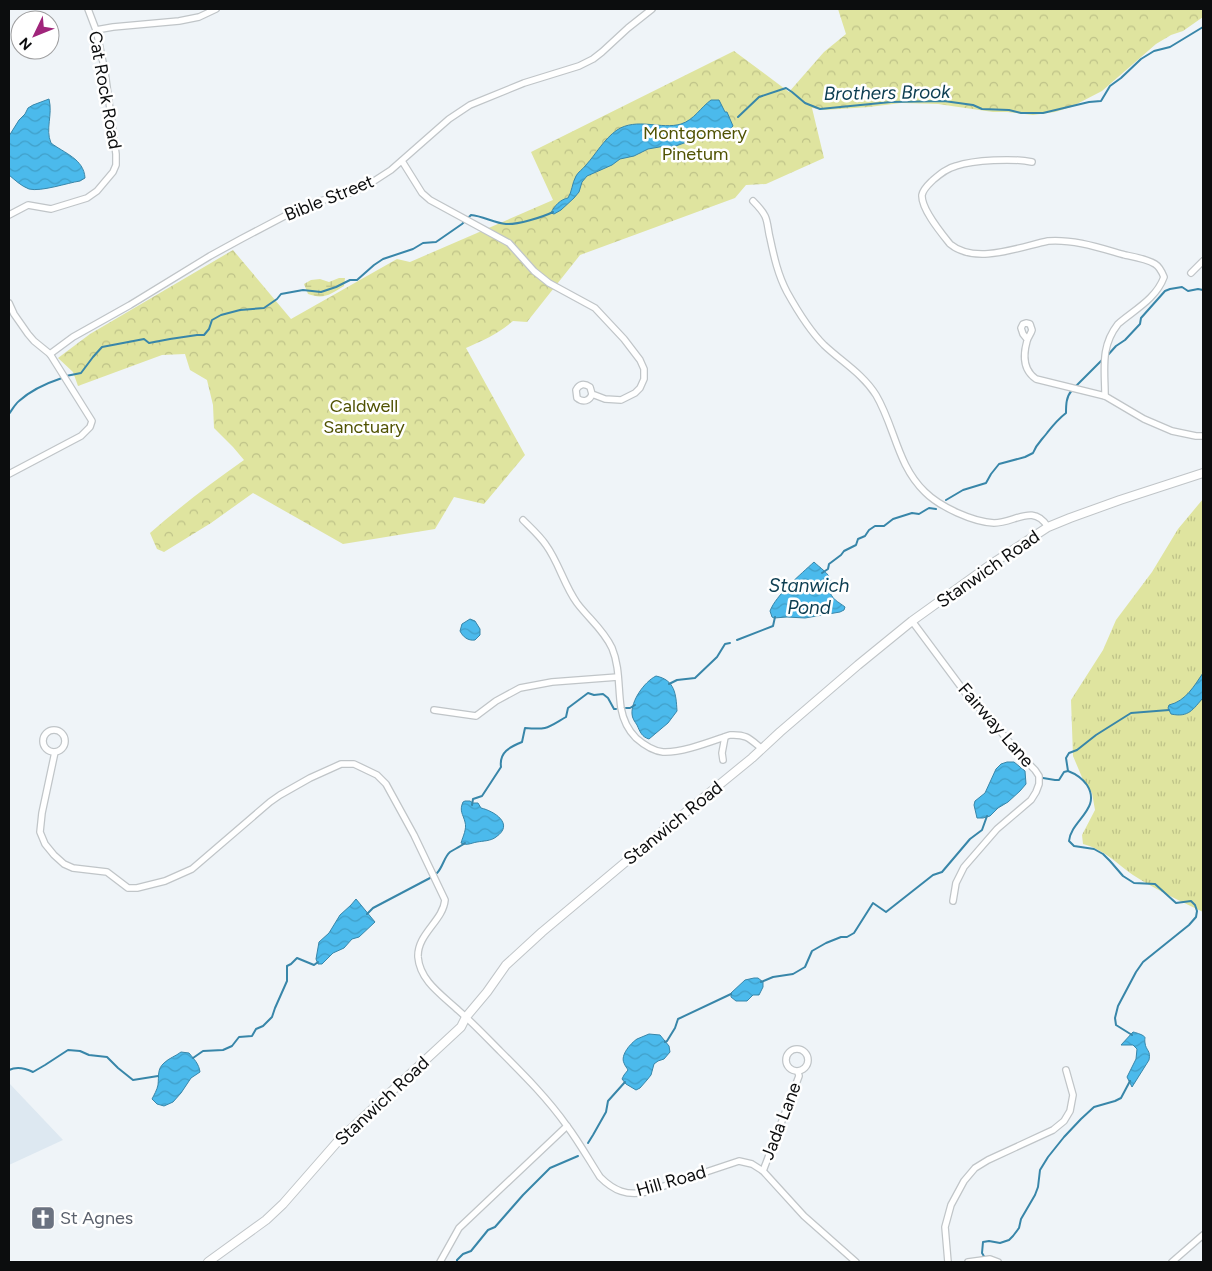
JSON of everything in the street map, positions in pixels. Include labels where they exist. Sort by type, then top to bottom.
[{"type":"street","name":"Cat Rock Road","points":[[9,215],[28,205],[51,209],[87,198],[102,185],[115,169],[117,162],[105,72],[96,30],[88,9]]},
{"type":"street","points":[[96,30],[113,26],[180,21],[199,17],[216,9]]},
{"type":"street","name":"Bible Street","points":[[50,354],[73,337],[210,256],[298,210],[362,188],[378,179],[402,161],[449,119],[470,105],[524,83],[573,68],[593,59],[652,9]]},
{"type":"street","points":[[1032,162],[1003,160],[956,166],[939,174],[928,184],[922,195],[923,201],[946,240],[963,252],[989,253],[1058,240],[1100,248],[1155,264],[1159,268],[1164,277],[1159,288],[1118,324],[1106,344],[1104,364],[1105,396]]},
{"type":"street","points":[[402,161],[422,193],[430,200],[510,243],[534,270],[549,282],[595,308],[624,338],[638,356],[644,369],[644,379],[640,388],[635,393],[620,400],[592,394]]},
{"type":"street","points":[[753,201],[765,215],[775,262],[787,292],[823,344],[858,372],[867,382],[886,416],[897,448],[910,475],[926,494],[961,514],[981,521],[996,523],[1022,516],[1037,516],[1044,520],[1048,527]]},
{"type":"street","points":[[1191,273],[1203,261]]},
{"type":"street","points":[[9,303],[28,334],[50,354],[92,421],[90,427],[81,436],[9,474]]},
{"type":"street","points":[[1027,339],[1026,369],[1036,379],[1105,396],[1144,419],[1172,431],[1203,436]]},
{"type":"street","name":"Stanwich Road","points":[[208,1262],[266,1220],[339,1140],[461,1027],[466,1017],[506,966],[518,954],[580,900],[762,750],[780,732],[912,621],[994,562],[1048,527],[1120,500],[1203,473]]},
{"type":"street","points":[[524,520],[546,545],[567,588],[578,604],[607,638],[617,664],[623,718],[634,736],[647,747],[663,752],[675,751],[739,734],[747,736],[762,750]]},
{"type":"street","name":"Fairway Lane","points":[[912,621],[970,699],[990,719],[1039,776],[1039,784],[1031,800],[997,829],[964,867],[956,883],[953,901]]},
{"type":"street","points":[[434,710],[476,716],[496,701],[520,688],[552,682],[618,678]]},
{"type":"street","points":[[723,760],[722,753],[725,737]]},
{"type":"street","name":"Hill Road","points":[[55,752],[42,813],[40,832],[45,844],[64,864],[73,868],[107,872],[128,888],[137,888],[166,881],[192,869],[270,802],[310,778],[341,764],[354,764],[377,775],[386,784],[414,835],[445,900],[442,912],[421,943],[418,956],[422,971],[428,982],[535,1086],[567,1126],[600,1177],[618,1190],[628,1194],[636,1194],[739,1161],[752,1164],[762,1171],[804,1216],[856,1262]]},
{"type":"street","name":"Jada Lane","points":[[800,1049],[806,1054],[808,1061],[806,1067],[798,1072],[788,1068],[785,1061],[790,1051],[800,1049]]},
{"type":"street","points":[[948,1262],[945,1227],[951,1205],[964,1181],[975,1168],[988,1160],[1053,1130],[1064,1121],[1070,1111],[1073,1095],[1066,1070]]},
{"type":"street","name":"Jada Lane","points":[[762,1171],[799,1076],[798,1072]]},
{"type":"street","points":[[440,1262],[459,1228],[567,1126]]},
{"type":"street","points":[[1172,1262],[1203,1235]]},
{"type":"street","points":[[968,1262],[990,1259],[998,1262]]},
{"type":"shaded area","points":[[9,1083],[63,1140],[9,1165]]},
{"type":"green space","points":[[838,9],[1203,9],[1203,17],[1183,31],[1171,35],[1156,44],[1102,91],[1071,107],[1055,112],[1033,115],[993,112],[938,104],[901,103],[825,110],[812,108],[824,158],[766,184],[746,185],[735,198],[580,255],[527,322],[513,321],[496,333],[466,348],[525,455],[484,504],[454,497],[435,529],[343,544],[253,493],[211,523],[164,552],[157,549],[150,533],[196,495],[244,460],[214,428],[213,405],[207,380],[190,370],[185,354],[162,355],[78,386],[73,372],[58,358],[90,334],[233,250],[291,319],[397,259],[410,262],[553,200],[531,152],[734,51],[789,92],[824,52],[846,34]]},
{"type":"green space","points":[[345,278],[344,286],[331,294],[323,296],[308,294],[304,284],[311,280],[320,279],[329,282]]},
{"type":"green space","points":[[1203,499],[1203,912],[1150,885],[1104,853],[1083,844],[1082,835],[1095,810],[1092,793],[1084,782],[1073,756],[1071,700],[1103,650],[1116,620],[1152,572],[1178,529]]},
{"type":"water","points":[[49,99],[49,138],[51,143],[77,161],[84,171],[85,178],[80,181],[34,190],[21,185],[9,175],[9,136],[28,108]]},
{"type":"water","points":[[711,100],[719,100],[725,112],[727,112],[733,126],[728,131],[712,133],[673,147],[665,146],[648,149],[634,156],[620,159],[612,165],[587,176],[574,198],[561,210],[554,214],[551,213],[558,203],[568,198],[577,175],[617,130],[633,124],[665,126],[681,124],[690,120]]},
{"type":"water","name":"Stanwich Pond","points":[[814,562],[829,576],[831,582],[830,592],[835,600],[845,607],[844,610],[805,618],[772,617],[770,611],[778,598]]},
{"type":"water","points":[[470,619],[475,621],[480,629],[480,635],[475,640],[466,638],[460,631],[462,624]]},
{"type":"water","points":[[1203,673],[1203,698],[1186,714],[1171,714],[1168,708],[1169,705],[1185,697]]},
{"type":"water","points":[[656,676],[671,684],[675,694],[677,711],[668,723],[649,739],[640,732],[633,717],[632,709],[639,692]]},
{"type":"water","points":[[1014,762],[1025,771],[1026,784],[990,816],[977,818],[975,801],[985,793],[996,769],[1001,764]]},
{"type":"water","points":[[465,801],[478,803],[481,808],[492,812],[500,819],[504,827],[496,837],[467,844],[461,843],[466,827],[461,808]]},
{"type":"water","points":[[356,899],[375,922],[359,937],[352,939],[344,948],[333,953],[322,964],[318,964],[316,959],[319,942],[329,933],[340,915]]},
{"type":"water","points":[[758,978],[763,982],[759,995],[753,995],[747,1001],[736,1001],[731,997],[731,993],[745,980]]},
{"type":"water","points":[[1133,1032],[1145,1037],[1149,1060],[1132,1087],[1127,1077],[1136,1059],[1137,1049],[1133,1045],[1121,1045]]},
{"type":"water","points":[[649,1034],[660,1035],[669,1046],[670,1052],[664,1059],[654,1064],[651,1075],[636,1090],[622,1079],[628,1070],[623,1060],[627,1050],[637,1039]]},
{"type":"water","points":[[181,1052],[189,1053],[200,1072],[191,1078],[173,1102],[164,1106],[157,1104],[152,1099],[158,1087],[160,1068],[166,1061]]},
{"type":"waterway","name":"Brothers Brook","points":[[738,117],[759,97],[786,88],[805,103],[820,109],[891,102],[944,101],[973,105],[982,109],[1043,113],[1101,101],[1110,86],[1141,59],[1154,51],[1170,47],[1203,27]]},
{"type":"waterway","name":"Brothers Brook","points":[[66,376],[81,373],[102,347],[144,339],[149,343],[204,335],[209,329],[212,320],[221,315],[240,310],[264,308],[281,294],[303,290],[321,292],[350,280],[357,280],[383,259],[413,249],[423,243],[436,242],[462,224],[471,215],[511,224],[553,212]]},
{"type":"waterway","points":[[1107,356],[1140,324],[1141,318],[1165,291],[1182,287],[1188,291],[1203,290]]},
{"type":"waterway","points":[[1075,387],[1103,359]]},
{"type":"waterway","name":"Brothers Brook","points":[[9,414],[18,402],[29,393],[62,378]]},
{"type":"waterway","points":[[946,500],[963,490],[986,483],[999,464],[1033,453],[1038,444],[1066,413],[1067,398],[1072,390]]},
{"type":"waterway","points":[[822,573],[828,569],[829,564],[844,551],[856,545],[858,539],[865,536],[875,526],[884,526],[893,519],[912,513],[919,514],[929,508],[936,509]]},
{"type":"waterway","points":[[737,640],[773,626],[775,617]]},
{"type":"waterway","points":[[669,684],[677,680],[695,678],[717,657],[725,644],[730,643]]},
{"type":"waterway","points":[[472,805],[473,799],[482,796],[501,767],[502,757],[506,751],[522,742],[525,728],[538,729],[555,724],[566,717],[568,708],[588,693],[594,695],[603,694],[608,698],[614,709],[616,709]]},
{"type":"waterway","points":[[626,708],[635,705]]},
{"type":"waterway","points":[[1068,771],[1066,758],[1069,753],[1077,750],[1096,735],[1131,713],[1169,710]]},
{"type":"waterway","points":[[1068,771],[1079,776],[1091,793],[1091,801],[1088,808],[1075,827],[1069,841],[1074,846],[1094,849],[1103,854],[1123,876],[1134,883],[1155,884],[1176,903],[1191,901],[1197,911],[1196,917],[1189,925],[1143,962],[1118,1006],[1115,1018],[1116,1025],[1132,1035]]},
{"type":"waterway","points":[[1043,778],[1059,780],[1064,772],[1068,771]]},
{"type":"waterway","points":[[761,982],[773,977],[793,974],[805,967],[812,951],[826,943],[854,933],[873,903],[886,912],[933,875],[942,872],[970,839],[982,830],[987,816]]},
{"type":"waterway","points":[[437,873],[448,854],[465,843]]},
{"type":"waterway","points":[[367,914],[373,908],[430,878]]},
{"type":"waterway","points":[[193,1058],[203,1051],[223,1050],[232,1046],[239,1037],[252,1036],[256,1029],[263,1026],[272,1017],[287,981],[287,966],[297,958],[314,965],[318,962]]},
{"type":"waterway","points":[[665,1042],[675,1028],[678,1019],[731,994]]},
{"type":"waterway","points":[[9,1070],[21,1068],[33,1072],[68,1050],[107,1057],[133,1080],[158,1076]]},
{"type":"waterway","points":[[985,1258],[982,1253],[983,1242],[1000,1243],[1009,1240],[1019,1228],[1021,1219],[1038,1187],[1040,1170],[1064,1137],[1094,1107],[1121,1098],[1130,1081]]},
{"type":"waterway","points":[[588,1143],[606,1112],[608,1101],[625,1082]]},
{"type":"waterway","points":[[457,1262],[463,1254],[471,1251],[488,1230],[495,1227],[550,1168],[578,1156]]},
{"type":"place","name":"St Agnes","points":[[43,1218]]},
{"type":"park label","name":"Montgomery Pinetum","points":[[695,143]]},
{"type":"park label","name":"Caldwell Sanctuary","points":[[364,416]]}]
